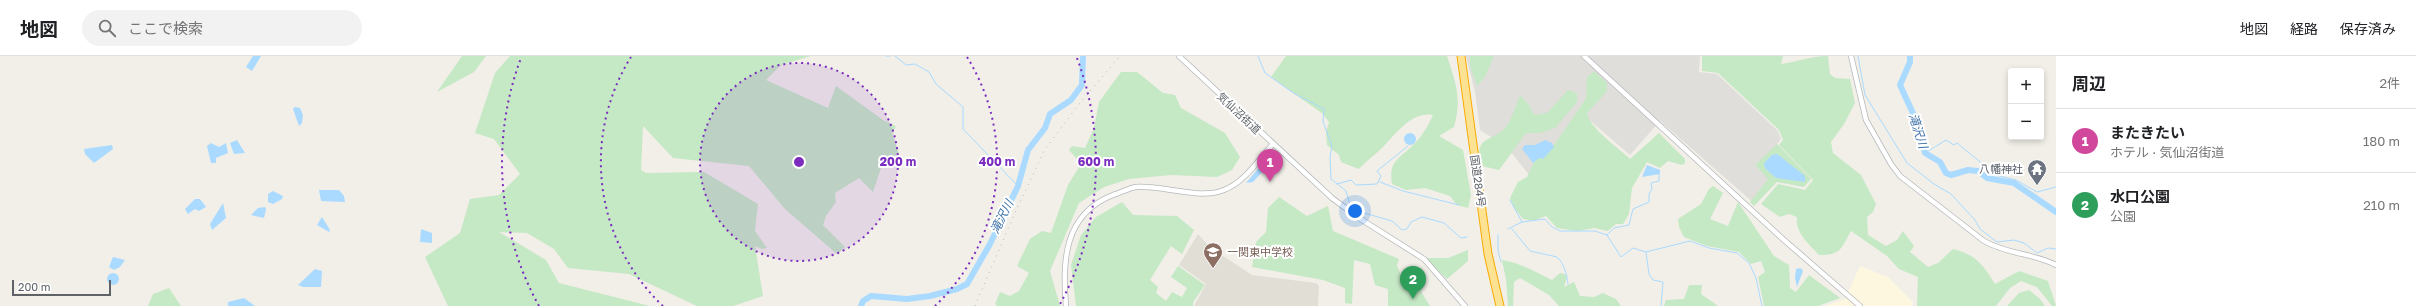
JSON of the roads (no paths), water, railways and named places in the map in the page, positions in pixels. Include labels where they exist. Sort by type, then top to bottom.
[{"type":"highway","name":"国道284号","points":[[1461,56],[1488,254],[1500,306]]},
{"type":"street","name":"気仙沼街道","points":[[1179,56],[1272,144],[1342,206],[1424,259],[1465,306]]},
{"type":"street","points":[[1584,56],[1784,240],[1860,306]]},
{"type":"street","points":[[1851,56],[1866,120],[1891,164],[1900,176],[1991,245],[2010,253],[2041,259],[2056,265]]},
{"type":"street","points":[[1066,306],[1064,273],[1068,246],[1074,230],[1092,207],[1105,198],[1136,187],[1192,192],[1224,190],[1244,177],[1272,144]]},
{"type":"water","points":[[253,56],[261,56],[252,71],[246,67]]},
{"type":"water","points":[[295,107],[300,108],[303,115],[302,123],[299,126],[293,109]]},
{"type":"water","points":[[1408,133],[1412,133],[1416,139],[1412,145],[1408,145],[1404,141],[1404,137]]},
{"type":"water","points":[[237,140],[245,153],[234,154],[230,143]]},
{"type":"water","points":[[1545,140],[1552,143],[1554,147],[1543,159],[1539,158],[1533,163],[1522,149],[1525,145],[1535,145]]},
{"type":"water","points":[[211,143],[219,147],[226,143],[228,153],[216,158],[216,163],[211,163],[207,146]]},
{"type":"water","points":[[112,145],[113,149],[94,163],[85,154],[84,149]]},
{"type":"water","points":[[1777,154],[1805,176],[1805,182],[1776,178],[1765,168],[1764,163],[1772,155]]},
{"type":"water","points":[[1261,165],[1265,169],[1253,182],[1246,183]]},
{"type":"water","points":[[1647,165],[1660,170],[1660,174],[1642,177]]},
{"type":"water","points":[[319,190],[339,190],[344,196],[345,202],[321,201]]},
{"type":"water","points":[[273,191],[283,196],[282,199],[273,204],[268,202],[268,194]]},
{"type":"water","points":[[195,199],[200,199],[206,207],[199,211],[195,209],[188,214],[185,209]]},
{"type":"water","points":[[223,203],[226,218],[212,230],[210,224]]},
{"type":"water","points":[[265,207],[264,218],[251,215],[258,208]]},
{"type":"water","points":[[322,217],[330,230],[329,232],[317,225]]},
{"type":"water","points":[[421,229],[432,233],[432,243],[420,242]]},
{"type":"water","points":[[113,257],[125,260],[120,267],[114,270],[109,267]]},
{"type":"water","points":[[1801,268],[1803,271],[1797,287],[1795,278],[1796,269]]},
{"type":"water","points":[[315,269],[322,271],[321,287],[303,287],[298,285]]},
{"type":"water","points":[[111,273],[115,273],[119,279],[115,285],[111,285],[107,281],[107,277]]},
{"type":"water","points":[[244,298],[255,306],[228,306],[228,302]]},
{"type":"waterway","points":[[895,56],[906,65],[915,64],[929,72],[936,84],[963,107],[963,129],[1018,186]]},
{"type":"waterway","name":"滝沢川","points":[[861,306],[863,301],[871,296],[907,299],[930,296],[957,289],[967,284],[990,244],[1018,186],[1028,150],[1045,128],[1050,114],[1071,100],[1082,85],[1083,56]]},
{"type":"waterway","points":[[1258,56],[1265,73],[1295,94],[1324,109],[1323,122],[1332,146],[1330,157],[1331,179],[1346,191],[1350,205],[1357,211],[1392,221],[1402,230],[1407,229],[1411,222],[1422,217],[1444,223],[1461,238],[1467,237]]},
{"type":"waterway","points":[[1858,56],[1865,95],[1907,163],[1934,184],[1951,194],[1975,220],[1980,229],[1997,242],[2014,240],[2024,243],[2037,253],[2048,248],[2056,249]]},
{"type":"waterway","name":"滝沢川","points":[[1910,56],[1910,62],[1900,85],[1917,122],[1925,153],[1940,162],[1946,173],[1951,175],[1968,170],[1978,171],[1987,178],[2014,183],[2056,212]]},
{"type":"waterway","points":[[1925,153],[1946,140],[1954,145],[1957,143],[1996,175],[2016,180],[2037,192],[2056,187]]},
{"type":"waterway","points":[[1337,184],[1351,180],[1356,185],[1377,184],[1381,176],[1377,171],[1408,146]]},
{"type":"waterway","name":"滝沢川","points":[[1978,171],[1981,166]]},
{"type":"waterway","points":[[1607,235],[1614,228],[1629,225],[1633,209],[1649,202],[1649,194],[1652,189],[1651,183],[1659,181],[1659,174]]},
{"type":"waterway","points":[[1380,182],[1403,191],[1459,205]]},
{"type":"waterway","points":[[1508,229],[1522,222],[1510,200]]},
{"type":"waterway","points":[[1522,222],[1545,219],[1552,227],[1560,231],[1595,231],[1607,235],[1621,257],[1633,248],[1646,252],[1690,241],[1709,248],[1737,253],[1749,263],[1756,278],[1762,306]]},
{"type":"waterway","points":[[1512,229],[1530,251],[1557,257],[1562,262],[1565,269],[1568,284]]},
{"type":"waterway","points":[[1498,235],[1498,251],[1501,262]]},
{"type":"waterway","points":[[1646,252],[1649,274],[1653,280],[1663,282],[1661,306]]},
{"type":"railway","points":[[975,306],[1014,215],[1044,151],[1079,104],[1120,56]]},
{"type":"place","name":"またきたい","points":[[1270,182]]},
{"type":"place","name":"八幡神社","points":[[2037,186]]},
{"type":"place","name":"一関東中学校","points":[[1213,269]]},
{"type":"place","name":"水口公園","points":[[1413,299]]}]
